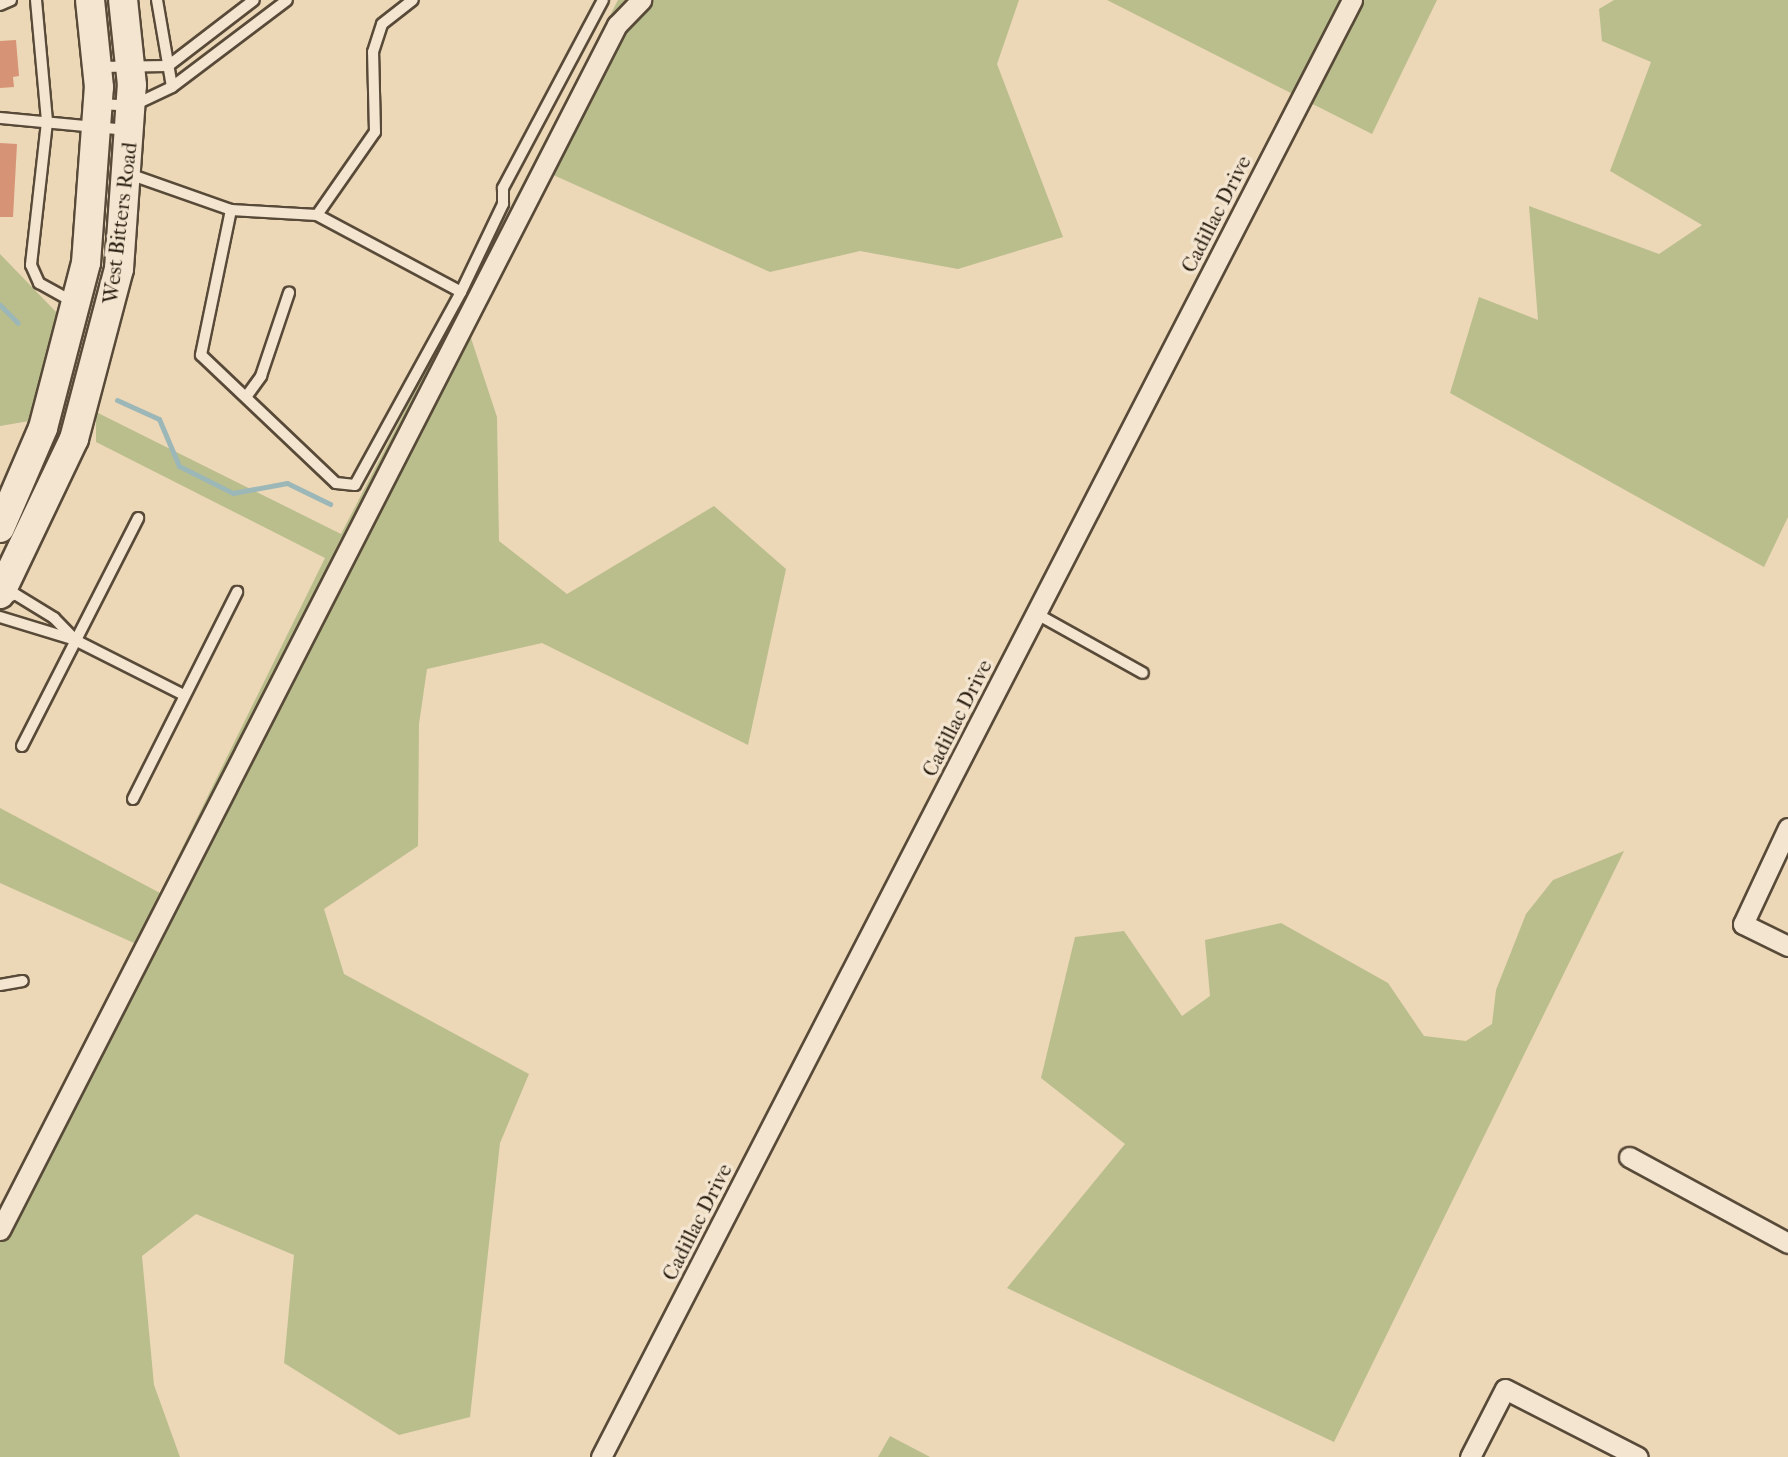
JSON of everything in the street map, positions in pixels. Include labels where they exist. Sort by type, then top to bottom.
[{"type":"main road","name":"West Bitters Road","points":[[0,528],[9,486],[43,428],[78,304],[98,116],[97,67],[90,0]]},
{"type":"main road","name":"West Bitters Road","points":[[0,594],[74,439],[101,352],[129,174],[130,66],[123,0]]},
{"type":"street","points":[[0,1230],[605,48],[641,0]]},
{"type":"street","name":"Cadillac Drive","points":[[601,1457],[1352,0]]},
{"type":"street","points":[[1788,828],[1743,924],[1788,946]]},
{"type":"street","points":[[1629,1157],[1788,1243]]},
{"type":"street","points":[[1469,1457],[1505,1389],[1638,1457]]},
{"type":"lane","points":[[36,0],[47,122],[32,265],[38,283],[78,304]]},
{"type":"lane","points":[[158,0],[172,87]]},
{"type":"lane","points":[[97,67],[168,66],[254,0]]},
{"type":"lane","points":[[0,118],[47,122],[98,116],[131,118],[287,0]]},
{"type":"lane","points":[[317,215],[375,132],[373,52],[382,24],[413,0]]},
{"type":"lane","points":[[231,210],[200,347],[246,397],[336,482],[355,485],[461,292],[503,204],[503,188],[603,0]]},
{"type":"lane","points":[[98,116],[131,118]]},
{"type":"lane","points":[[129,174],[231,210],[317,215],[461,292]]},
{"type":"lane","points":[[246,397],[261,376],[289,293]]},
{"type":"lane","points":[[22,746],[138,518]]},
{"type":"lane","points":[[133,799],[182,694],[237,592]]},
{"type":"lane","points":[[0,601],[15,594],[54,618],[75,640]]},
{"type":"lane","points":[[1037,614],[1143,673]]},
{"type":"lane","points":[[0,617],[75,640],[182,694]]},
{"type":"lane","points":[[0,985],[23,981]]},
{"type":"green space","points":[[618,0],[1019,0],[997,64],[1063,237],[958,269],[860,251],[770,272],[551,174],[469,332],[497,417],[499,541],[567,594],[714,506],[786,569],[748,745],[542,643],[427,669],[419,724],[418,846],[324,909],[344,974],[529,1074],[500,1143],[470,1417],[399,1435],[284,1363],[294,1255],[196,1214],[142,1256],[154,1385],[180,1457],[0,1457],[0,1217],[134,943],[0,883],[0,808],[160,893],[325,558],[96,442],[96,412],[341,534]]},
{"type":"green space","points":[[1107,0],[1437,0],[1372,134]]},
{"type":"green space","points":[[1614,0],[1788,0],[1788,517],[1764,567],[1450,393],[1479,297],[1538,320],[1529,206],[1659,254],[1702,225],[1610,171],[1651,62],[1602,41],[1599,9]]},
{"type":"green space","points":[[0,254],[57,313],[29,421],[0,426]]},
{"type":"green space","points":[[1624,851],[1334,1442],[1007,1288],[1125,1144],[1041,1078],[1075,937],[1124,931],[1182,1016],[1210,996],[1205,940],[1281,923],[1388,983],[1424,1036],[1466,1041],[1492,1024],[1496,990],[1526,914],[1553,880]]},
{"type":"green space","points":[[890,1436],[930,1457],[878,1457]]},
{"type":"building","points":[[16,40],[19,76],[13,77],[14,87],[0,88],[0,41]]},
{"type":"building","points":[[0,143],[17,144],[13,217],[0,217]]},
{"type":"waterway","points":[[0,305],[18,323]]},
{"type":"waterway","points":[[117,400],[159,419],[179,466],[233,493],[287,483],[330,504]]}]
